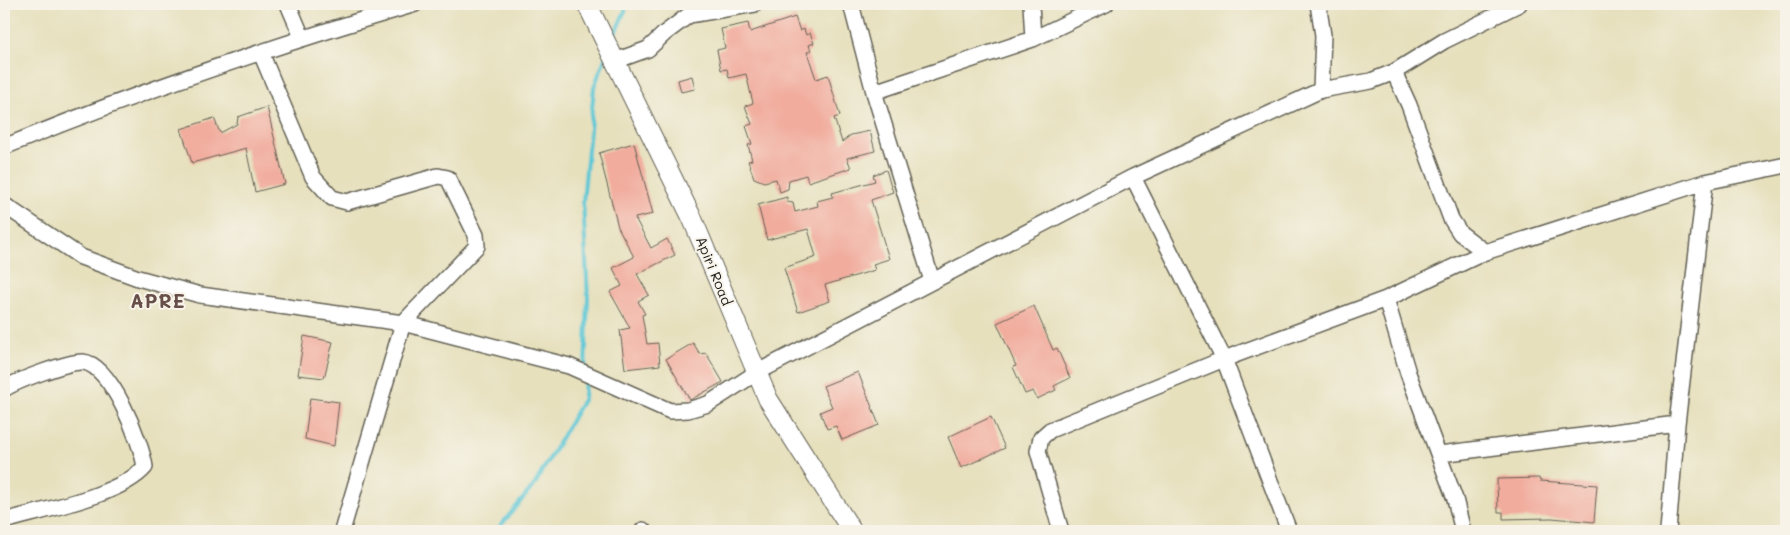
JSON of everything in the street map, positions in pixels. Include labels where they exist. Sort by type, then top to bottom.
[{"type":"street","points":[[288,4],[302,37]]},
{"type":"street","points":[[4,147],[89,112],[302,37],[416,4]]},
{"type":"street","name":"Apiri Road","points":[[587,4],[692,218],[768,398],[852,531]]},
{"type":"street","points":[[615,61],[648,49],[664,33],[689,15],[706,10],[755,4]]},
{"type":"street","points":[[851,4],[874,92],[932,281]]},
{"type":"street","points":[[1031,4],[1033,38]]},
{"type":"street","points":[[874,92],[1033,38],[1106,4]]},
{"type":"street","points":[[1318,4],[1323,35],[1321,90]]},
{"type":"street","points":[[4,205],[81,257],[138,278],[200,295],[403,323],[569,366],[670,411],[688,410],[708,404],[756,373],[1134,177],[1321,90],[1371,81],[1394,72],[1496,9],[1519,4]]},
{"type":"street","points":[[261,53],[313,177],[332,198],[347,202],[438,176],[448,178],[476,235],[477,246],[403,323],[342,531]]},
{"type":"street","points":[[1394,72],[1412,114],[1451,219],[1460,233],[1485,252]]},
{"type":"street","points":[[1061,531],[1038,452],[1041,438],[1050,430],[1224,359],[1386,299],[1485,252],[1705,182],[1786,165]]},
{"type":"street","points":[[1134,177],[1224,359],[1289,531]]},
{"type":"street","points":[[1668,531],[1677,424],[1705,182]]},
{"type":"street","points":[[1386,299],[1408,373],[1440,454],[1463,531]]},
{"type":"street","points":[[4,389],[46,371],[83,362],[97,367],[113,386],[144,453],[145,467],[138,476],[126,484],[80,500],[4,521]]},
{"type":"street","points":[[1440,454],[1677,424]]},
{"type":"building","points":[[795,17],[800,31],[804,29],[806,35],[810,33],[814,43],[809,45],[811,51],[807,52],[816,79],[828,75],[840,116],[834,118],[842,142],[851,135],[870,131],[875,151],[847,158],[851,168],[808,182],[806,175],[789,180],[788,189],[780,192],[776,179],[764,182],[754,178],[748,161],[752,160],[748,145],[752,144],[746,126],[752,124],[745,106],[753,103],[746,74],[729,78],[727,69],[721,70],[717,50],[725,48],[721,29],[748,23],[750,32]]},
{"type":"building","points":[[692,76],[695,89],[681,92],[678,80]]},
{"type":"building","points":[[267,107],[285,184],[255,192],[246,148],[192,163],[181,129],[214,118],[220,133],[237,124],[238,117]]},
{"type":"building","points":[[634,143],[653,214],[635,218],[651,248],[667,239],[675,255],[637,274],[649,295],[638,301],[645,314],[642,315],[647,344],[658,343],[660,365],[625,369],[620,330],[630,328],[610,292],[622,286],[613,268],[634,257],[618,227],[599,153]]},
{"type":"building","points":[[886,170],[893,192],[871,200],[889,259],[873,264],[875,270],[825,285],[830,301],[798,312],[784,268],[816,257],[808,229],[767,240],[758,205],[787,197],[787,202],[793,203],[795,212],[818,206],[817,201],[833,197],[832,193],[875,181],[873,175]]},
{"type":"building","points":[[1034,306],[1053,350],[1057,348],[1070,378],[1054,386],[1056,390],[1037,399],[1033,391],[1025,394],[1013,367],[1016,366],[997,323]]},
{"type":"building","points":[[304,336],[333,342],[324,378],[298,375]]},
{"type":"building","points":[[693,343],[700,354],[706,353],[723,382],[690,400],[666,359]]},
{"type":"building","points":[[858,372],[879,425],[842,440],[836,426],[827,429],[820,412],[832,407],[823,386]]},
{"type":"building","points":[[310,398],[339,402],[334,446],[305,439]]},
{"type":"building","points":[[991,417],[1005,448],[961,468],[948,437]]},
{"type":"building","points":[[1539,478],[1540,481],[1597,485],[1594,522],[1552,518],[1503,519],[1503,512],[1498,512],[1497,479]]},
{"type":"waterway","points":[[612,40],[628,4]]},
{"type":"waterway","points":[[585,368],[588,299],[583,202],[594,87],[606,56]]},
{"type":"waterway","points":[[496,531],[535,484],[584,398],[585,378]]},
{"type":"district","name":"APRE","points":[[158,301]]}]
